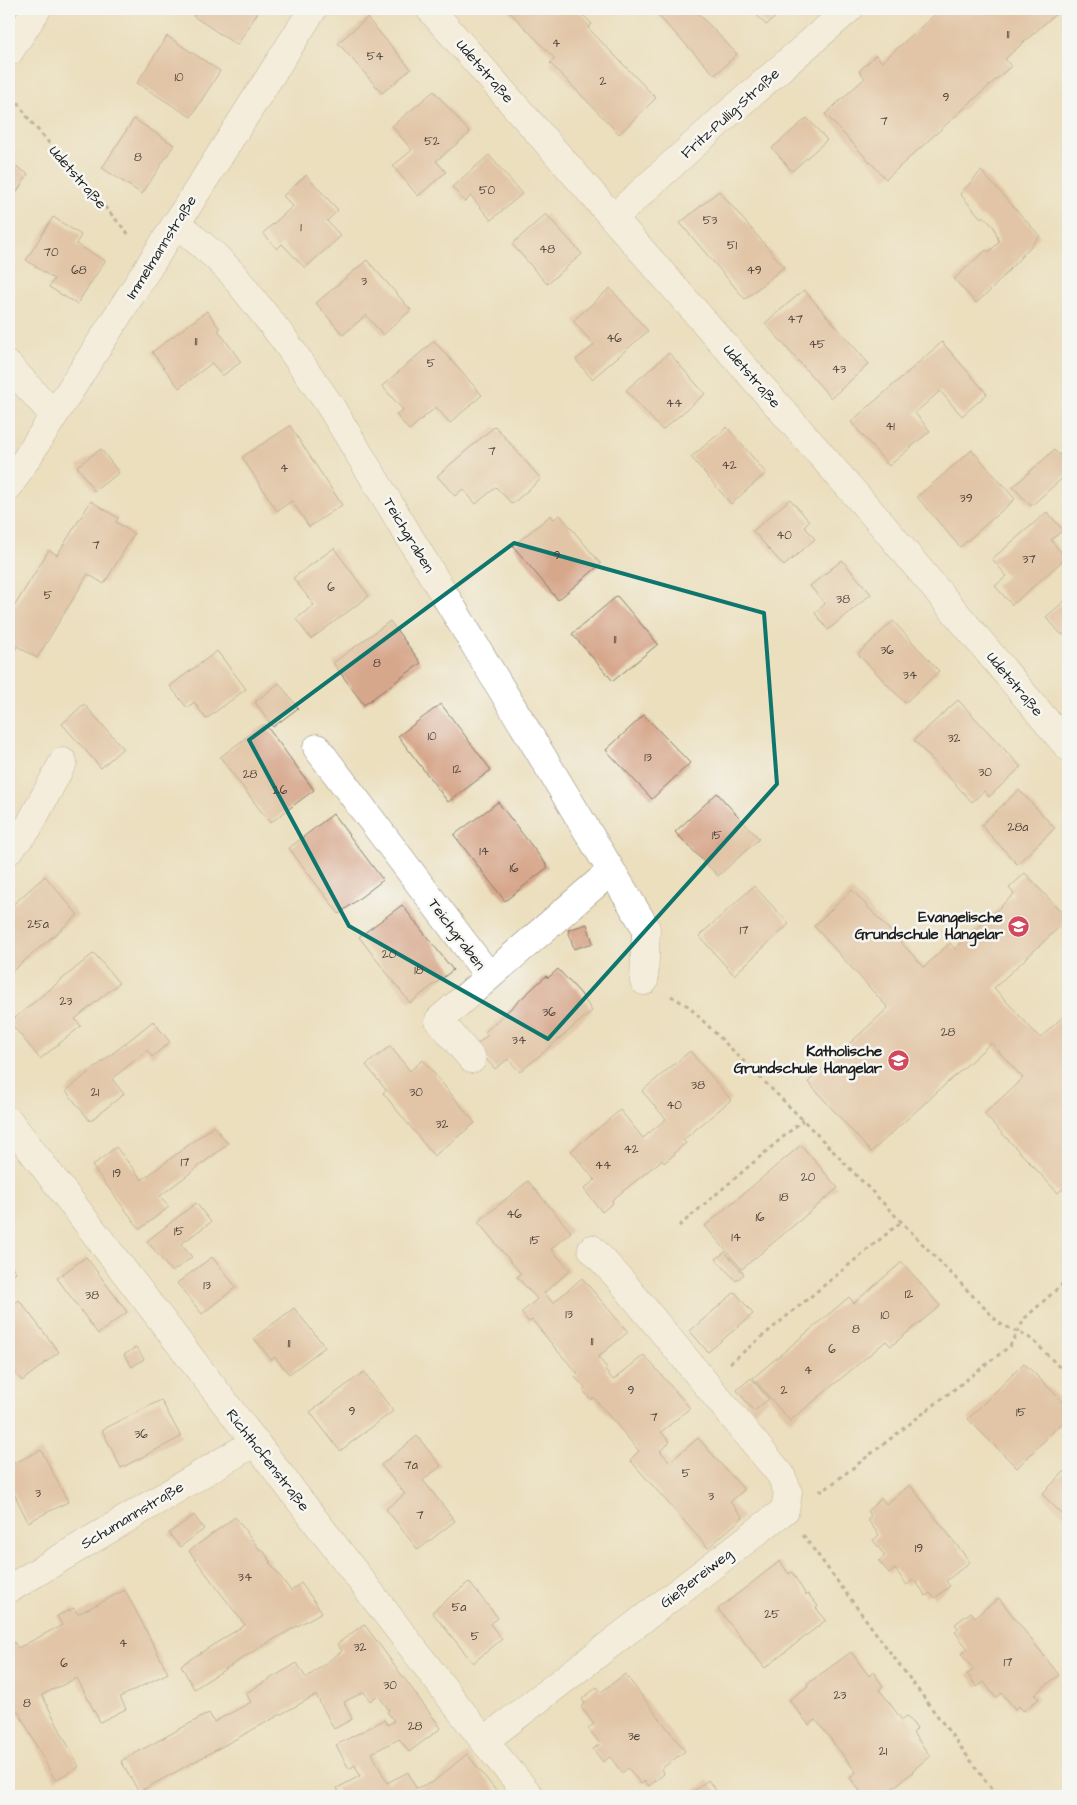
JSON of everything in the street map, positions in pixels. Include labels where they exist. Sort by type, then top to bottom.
[{"type":"street","points":[[9,52],[36,9]]},
{"type":"street","name":"Immelmannstraße","points":[[9,486],[313,9]]},
{"type":"street","name":"Udetstraße","points":[[430,9],[1063,732]]},
{"type":"street","name":"Fritz-Pullig-Straße","points":[[614,218],[729,113],[849,9]]},
{"type":"street","name":"Teichgraben","points":[[176,224],[215,256],[232,273],[284,338],[329,404],[646,928],[644,981]]},
{"type":"street","points":[[9,366],[54,415]]},
{"type":"street","name":"Teichgraben","points":[[317,748],[489,976]]},
{"type":"street","points":[[9,850],[28,828],[64,762]]},
{"type":"street","name":"Teichgraben","points":[[472,1058],[439,1020],[611,871]]},
{"type":"street","name":"Richthofenstraße","points":[[9,1121],[484,1741],[530,1796]]},
{"type":"street","points":[[592,1249],[618,1277],[781,1476],[787,1501]]},
{"type":"street","name":"Schumannstraße","points":[[9,1588],[255,1442]]},
{"type":"street","name":"Gießereiweg","points":[[484,1741],[787,1501]]},
{"type":"path","name":"Udetstraße","points":[[9,89],[30,121],[152,261]]},
{"type":"path","points":[[644,981],[688,1006],[803,1120],[999,1323],[1032,1339],[1068,1376]]},
{"type":"path","points":[[679,1226],[803,1120]]},
{"type":"path","points":[[706,1383],[900,1222]]},
{"type":"path","points":[[997,1796],[787,1501],[823,1491],[1010,1346],[1025,1318],[1068,1279]]},
{"type":"highlighted area","points":[[514,543],[764,613],[777,784],[548,1039],[349,926],[249,740]]},
{"type":"building","points":[[198,9],[260,9],[237,45],[193,16]]},
{"type":"building","points":[[507,9],[577,9],[592,24],[588,28],[656,98],[619,134],[550,63],[555,59]]},
{"type":"building","points":[[652,9],[694,9],[737,54],[715,75]]},
{"type":"building","points":[[751,9],[785,9],[766,25]]},
{"type":"building","points":[[941,9],[1061,9],[1005,59],[1011,66],[886,179],[825,114],[865,78],[859,71],[876,55],[882,62]]},
{"type":"building","points":[[367,18],[411,69],[382,93],[338,43]]},
{"type":"building","points":[[167,36],[220,71],[191,117],[137,83]]},
{"type":"building","points":[[434,91],[470,133],[436,161],[446,172],[418,196],[393,166],[412,150],[392,126]]},
{"type":"building","points":[[807,118],[827,140],[792,171],[772,148]]},
{"type":"building","points":[[134,119],[174,145],[142,194],[102,168]]},
{"type":"building","points":[[489,155],[522,194],[491,220],[471,196],[465,202],[452,187]]},
{"type":"building","points":[[9,162],[28,174],[9,205]]},
{"type":"building","points":[[981,171],[1040,236],[991,290],[976,303],[954,279],[986,250],[989,252],[999,242],[994,227],[983,216],[981,218],[960,194]]},
{"type":"building","points":[[306,175],[338,210],[327,221],[341,236],[305,268],[282,244],[277,249],[263,233],[293,206],[283,196]]},
{"type":"building","points":[[719,191],[784,267],[745,299],[680,223]]},
{"type":"building","points":[[546,214],[582,254],[547,284],[512,244]]},
{"type":"building","points":[[53,217],[81,235],[76,244],[105,261],[77,304],[49,287],[54,279],[26,260]]},
{"type":"building","points":[[367,260],[411,310],[383,335],[366,315],[343,335],[316,303]]},
{"type":"building","points":[[610,288],[648,331],[592,379],[576,360],[594,345],[573,321]]},
{"type":"building","points":[[804,290],[869,364],[831,398],[765,323]]},
{"type":"building","points":[[207,311],[241,362],[222,376],[212,363],[179,388],[152,352]]},
{"type":"building","points":[[434,341],[482,395],[450,423],[436,407],[409,430],[396,415],[403,410],[382,386]]},
{"type":"building","points":[[942,342],[987,394],[962,416],[940,391],[915,413],[930,431],[889,466],[851,422]]},
{"type":"building","points":[[669,353],[705,394],[662,430],[626,390]]},
{"type":"building","points":[[290,426],[342,505],[309,527],[292,501],[277,511],[242,457]]},
{"type":"building","points":[[495,426],[541,479],[512,504],[496,487],[476,504],[463,489],[455,496],[437,476]]},
{"type":"building","points":[[727,427],[766,473],[731,504],[691,457]]},
{"type":"building","points":[[1068,447],[1068,473],[1031,506],[1013,487],[1054,450],[1059,455]]},
{"type":"building","points":[[101,449],[119,473],[94,491],[77,466]]},
{"type":"building","points":[[972,450],[1015,499],[960,547],[917,497]]},
{"type":"building","points":[[790,499],[809,521],[804,526],[815,539],[784,566],[753,531]]},
{"type":"building","points":[[91,501],[118,518],[116,522],[134,534],[104,584],[88,574],[37,658],[17,646],[9,659],[9,615],[49,550],[57,555]]},
{"type":"building","points":[[1047,512],[1063,530],[1051,540],[1066,558],[1012,605],[995,586],[1007,576],[992,559]]},
{"type":"building","points":[[551,515],[554,519],[560,515],[601,564],[558,600],[513,546]]},
{"type":"building","points":[[334,548],[369,596],[311,639],[296,619],[314,605],[293,578]]},
{"type":"building","points":[[842,560],[871,594],[828,630],[815,613],[825,604],[810,586]]},
{"type":"building","points":[[617,596],[658,644],[613,681],[572,634]]},
{"type":"building","points":[[1068,598],[1068,635],[1066,632],[1062,635],[1046,617]]},
{"type":"building","points":[[390,621],[421,663],[364,705],[333,663]]},
{"type":"building","points":[[893,621],[939,671],[905,703],[858,654]]},
{"type":"building","points":[[217,651],[246,689],[206,719],[194,702],[187,708],[170,686]]},
{"type":"building","points":[[279,683],[298,708],[273,727],[255,702]]},
{"type":"building","points":[[958,700],[1021,767],[989,797],[984,791],[972,802],[914,740]]},
{"type":"building","points":[[84,704],[123,748],[101,768],[62,724]]},
{"type":"building","points":[[441,704],[491,770],[448,802],[398,736]]},
{"type":"building","points":[[644,715],[690,763],[652,799],[606,750]]},
{"type":"building","points":[[265,724],[314,790],[270,823],[220,757]]},
{"type":"building","points":[[1019,790],[1055,828],[1017,864],[981,825]]},
{"type":"building","points":[[717,793],[759,839],[718,876],[675,832]]},
{"type":"building","points":[[498,802],[548,867],[505,901],[454,835]]},
{"type":"building","points":[[333,814],[383,880],[339,914],[289,848]]},
{"type":"building","points":[[1025,873],[1068,919],[994,988],[1040,1038],[1068,1012],[1068,1184],[1058,1193],[984,1114],[1023,1078],[991,1043],[871,1152],[808,1082],[888,1008],[814,926],[852,890],[924,967],[950,943],[955,949],[1014,894],[1009,888]]},
{"type":"building","points":[[45,876],[78,915],[9,974],[9,908]]},
{"type":"building","points":[[754,886],[789,924],[734,975],[699,936]]},
{"type":"building","points":[[402,905],[453,970],[410,1003],[359,937]]},
{"type":"building","points":[[587,924],[593,943],[574,949],[568,930]]},
{"type":"building","points":[[94,953],[119,983],[75,1019],[81,1026],[40,1059],[10,1022]]},
{"type":"building","points":[[558,969],[581,994],[592,1011],[520,1072],[508,1059],[495,1069],[475,1046],[488,1035],[485,1032],[546,976],[548,978]]},
{"type":"building","points":[[153,1021],[170,1042],[152,1057],[147,1050],[112,1079],[124,1094],[90,1121],[66,1091]]},
{"type":"building","points":[[390,1046],[410,1071],[423,1060],[475,1123],[434,1156],[383,1093],[386,1090],[366,1065]]},
{"type":"building","points":[[690,1051],[731,1100],[683,1140],[686,1143],[675,1154],[664,1163],[662,1160],[612,1200],[613,1203],[602,1212],[584,1189],[595,1180],[571,1151],[620,1110],[643,1138],[666,1119],[642,1091]]},
{"type":"building","points":[[214,1126],[228,1144],[160,1196],[169,1207],[140,1229],[92,1166],[116,1147],[142,1180]]},
{"type":"building","points":[[801,1145],[838,1188],[742,1269],[705,1226]]},
{"type":"building","points":[[528,1181],[571,1232],[551,1249],[570,1270],[544,1293],[553,1303],[582,1278],[628,1332],[598,1357],[607,1368],[605,1370],[613,1380],[644,1355],[690,1408],[661,1432],[670,1442],[660,1451],[670,1462],[698,1438],[744,1490],[730,1502],[743,1517],[708,1548],[630,1460],[639,1451],[593,1397],[591,1400],[583,1390],[585,1388],[575,1377],[578,1374],[532,1320],[529,1322],[521,1313],[537,1299],[517,1277],[521,1274],[478,1222]]},
{"type":"building","points":[[196,1203],[211,1222],[181,1244],[192,1257],[172,1272],[147,1241]]},
{"type":"building","points":[[725,1252],[744,1274],[736,1281],[716,1259]]},
{"type":"building","points":[[86,1257],[127,1312],[98,1334],[57,1278]]},
{"type":"building","points":[[212,1257],[236,1287],[202,1314],[177,1283]]},
{"type":"building","points":[[9,1262],[16,1272],[9,1278]]},
{"type":"building","points":[[902,1262],[940,1306],[891,1346],[886,1341],[790,1421],[753,1378],[849,1297],[854,1303]]},
{"type":"building","points":[[735,1292],[753,1314],[708,1352],[690,1331]]},
{"type":"building","points":[[19,1300],[59,1352],[22,1381],[9,1365],[9,1309]]},
{"type":"building","points":[[294,1308],[325,1347],[289,1374],[275,1357],[271,1360],[254,1338]]},
{"type":"building","points":[[136,1347],[144,1359],[132,1367],[124,1355]]},
{"type":"building","points":[[1024,1363],[1068,1407],[1068,1417],[1017,1468],[968,1419]]},
{"type":"building","points":[[364,1372],[393,1411],[340,1451],[310,1412]]},
{"type":"building","points":[[751,1378],[769,1399],[754,1411],[737,1390]]},
{"type":"building","points":[[161,1400],[181,1437],[121,1468],[102,1430]]},
{"type":"building","points":[[417,1436],[441,1466],[423,1480],[455,1521],[418,1550],[386,1509],[405,1494],[381,1465]]},
{"type":"building","points":[[41,1450],[68,1502],[28,1522],[9,1483],[9,1466]]},
{"type":"building","points":[[1068,1468],[1068,1520],[1042,1494]]},
{"type":"building","points":[[910,1485],[970,1562],[946,1581],[950,1586],[935,1598],[930,1593],[926,1596],[914,1579],[907,1585],[895,1569],[889,1573],[879,1561],[885,1556],[873,1540],[879,1535],[867,1519],[871,1516],[867,1511],[882,1498],[886,1504]]},
{"type":"building","points":[[194,1515],[204,1529],[180,1547],[169,1533]]},
{"type":"building","points":[[235,1517],[260,1550],[262,1549],[291,1591],[301,1583],[322,1612],[257,1649],[194,1689],[181,1665],[245,1625],[189,1551]]},
{"type":"building","points":[[780,1561],[789,1574],[792,1572],[806,1595],[808,1594],[818,1606],[816,1608],[826,1620],[765,1668],[718,1609]]},
{"type":"building","points":[[469,1582],[498,1618],[490,1624],[502,1639],[473,1663],[432,1612]]},
{"type":"building","points":[[125,1590],[168,1673],[120,1697],[126,1709],[100,1722],[77,1678],[42,1695],[79,1767],[55,1780],[18,1711],[9,1716],[9,1645],[14,1642],[18,1648],[62,1625],[57,1616],[74,1608],[78,1614]]},
{"type":"building","points":[[999,1598],[1059,1675],[1035,1694],[1039,1699],[1023,1711],[1019,1706],[1015,1709],[1002,1693],[996,1698],[984,1682],[977,1687],[967,1674],[974,1670],[961,1654],[968,1649],[955,1632],[959,1629],[955,1624],[971,1612],[975,1617]]},
{"type":"building","points":[[364,1624],[441,1728],[409,1752],[399,1739],[372,1753],[387,1783],[408,1772],[416,1788],[433,1782],[467,1754],[500,1796],[341,1796],[337,1788],[360,1776],[355,1765],[349,1769],[336,1745],[384,1720],[388,1725],[394,1721],[387,1712],[389,1710],[378,1695],[370,1701],[364,1692],[344,1702],[352,1719],[334,1729],[316,1695],[139,1792],[121,1761],[209,1713],[214,1722],[251,1702],[246,1693],[297,1663],[306,1678],[342,1651],[337,1644]]},
{"type":"building","points":[[851,1652],[869,1676],[873,1672],[883,1686],[879,1689],[902,1720],[907,1716],[917,1729],[913,1733],[930,1756],[889,1791],[888,1789],[879,1796],[864,1796],[850,1778],[856,1772],[816,1720],[809,1725],[789,1700],[808,1686],[807,1684]]},
{"type":"building","points":[[625,1674],[685,1751],[661,1769],[664,1774],[649,1786],[645,1781],[641,1784],[628,1768],[622,1773],[610,1757],[603,1762],[593,1749],[600,1744],[588,1728],[594,1724],[581,1707],[585,1704],[582,1699],[597,1687],[601,1692]]},
{"type":"building","points":[[708,1780],[720,1796],[688,1796]]},
{"type":"place","name":"Evangelische Grundschule Hangelar","points":[[1019,926]]},
{"type":"place","name":"Katholische Grundschule Hangelar","points":[[898,1060]]}]
